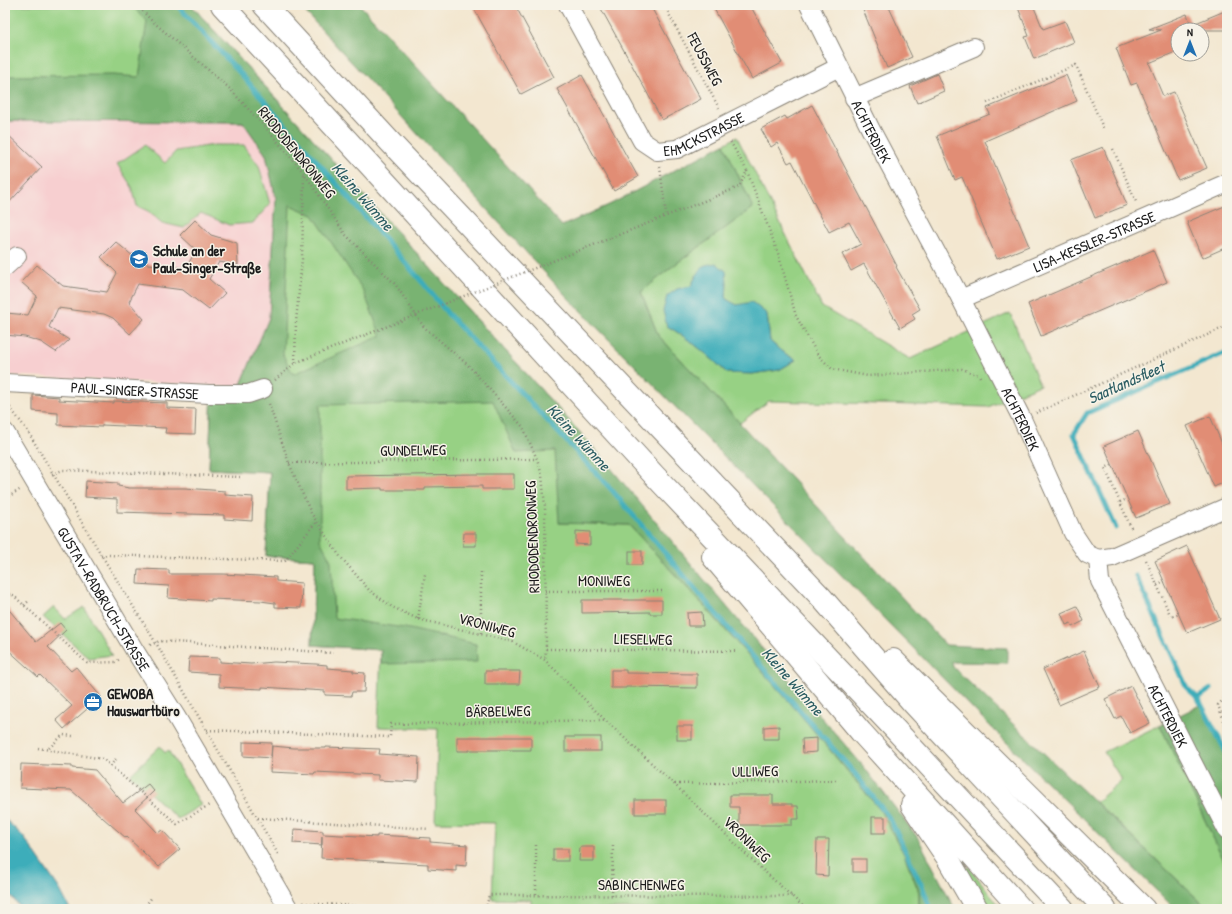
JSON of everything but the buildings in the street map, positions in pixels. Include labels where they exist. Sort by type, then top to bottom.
[{"type":"highway","points":[[222,5],[654,475],[1063,909]]},
{"type":"highway","points":[[264,5],[392,144],[820,596],[914,704],[1105,909]]},
{"type":"highway","points":[[654,475],[717,563],[861,732],[1021,909]]},
{"type":"highway","points":[[820,596],[882,649],[1144,909]]},
{"type":"highway","points":[[861,732],[948,857],[977,909]]},
{"type":"highway","points":[[1115,879],[1151,909]]},
{"type":"street","name":"EHMCKSTRASSE","points":[[568,5],[642,141],[657,151],[677,149],[839,67]]},
{"type":"street","name":"ACHTERDIEK","points":[[809,5],[854,98],[961,299],[1022,419],[1073,533],[1087,554],[1098,559],[1100,582],[1227,830]]},
{"type":"street","points":[[854,98],[974,47]]},
{"type":"street","name":"LISA-KESSLER-STRASSE","points":[[961,299],[1227,183]]},
{"type":"street","name":"PAUL-SINGER-STRASSE","points":[[5,383],[209,394],[248,394],[263,389]]},
{"type":"street","name":"GUSTAV-RADBRUCH-STRASSE","points":[[5,432],[235,816],[295,903]]},
{"type":"street","points":[[1098,559],[1112,557],[1227,506]]},
{"type":"path","name":"RHODODENDRONWEG","points":[[137,5],[150,19],[228,87],[267,129],[304,173],[345,234],[395,284],[424,327],[468,365],[523,427],[537,459],[542,475],[545,507],[545,660]]},
{"type":"path","name":"FEUSSWEG","points":[[664,5],[747,171],[778,253],[796,316],[818,355],[832,369],[868,376],[962,368],[979,375],[982,382]]},
{"type":"path","points":[[988,102],[1076,65],[1104,130]]},
{"type":"path","points":[[1113,150],[1143,219]]},
{"type":"path","points":[[263,389],[295,363],[739,187],[747,171]]},
{"type":"path","points":[[660,172],[666,216]]},
{"type":"path","points":[[295,363],[296,322],[302,259],[304,173]]},
{"type":"path","points":[[1022,419],[1227,326]]},
{"type":"path","name":"VRONIWEG","points":[[263,389],[289,463],[311,513],[339,555],[368,590],[392,607],[418,619],[513,642],[545,660],[604,720],[806,909]]},
{"type":"path","points":[[5,401],[27,430],[156,643],[280,857]]},
{"type":"path","name":"GUNDELWEG","points":[[289,463],[537,459]]},
{"type":"path","points":[[34,480],[63,470],[240,477]]},
{"type":"path","points":[[1120,502],[1127,499]]},
{"type":"path","points":[[81,558],[102,556],[284,561],[316,522]]},
{"type":"path","points":[[481,572],[482,634]]},
{"type":"path","points":[[418,619],[425,574]]},
{"type":"path","points":[[1157,585],[1164,582]]},
{"type":"path","name":"MONIWEG","points":[[545,591],[664,591]]},
{"type":"path","points":[[5,594],[13,595],[87,663],[115,662],[135,651],[160,642],[333,653]]},
{"type":"path","points":[[24,605],[30,600]]},
{"type":"path","name":"LIESELWEG","points":[[546,649],[738,651]]},
{"type":"path","points":[[1227,696],[1218,705],[1227,729]]},
{"type":"path","name":"BÄRBELWEG","points":[[207,730],[390,737],[391,724],[604,720]]},
{"type":"path","points":[[183,729],[207,730]]},
{"type":"path","points":[[49,748],[64,735],[73,736]]},
{"type":"path","points":[[38,748],[49,748],[103,759],[177,824],[223,796]]},
{"type":"path","points":[[110,766],[116,759]]},
{"type":"path","name":"ULLIWEG","points":[[674,784],[836,780]]},
{"type":"path","points":[[235,816],[429,829]]},
{"type":"path","points":[[536,845],[536,895]]},
{"type":"path","points":[[612,895],[613,845]]},
{"type":"path","name":"SABINCHENWEG","points":[[486,909],[490,895],[792,896]]},
{"type":"path","points":[[143,909],[152,897]]},
{"type":"path","points":[[295,903],[307,909]]},
{"type":"path","points":[[295,903],[409,909]]},
{"type":"shaded area","name":"Schule an der Paul-Singer-Straße","points":[[5,121],[243,122],[266,155],[276,199],[269,318],[240,387],[5,375]]},
{"type":"green space","points":[[5,5],[191,5],[594,448],[559,523],[629,525],[706,608],[798,712],[880,810],[904,854],[919,892],[919,909],[531,909],[531,900],[492,899],[495,823],[435,822],[438,729],[378,727],[381,650],[312,645],[315,559],[266,556],[270,472],[209,469],[212,389],[240,387],[269,318],[276,199],[266,155],[243,122],[5,121]]},
{"type":"green space","points":[[131,5],[191,5],[594,448],[743,626],[864,767],[918,838],[955,909],[919,909],[919,892],[904,854],[880,810],[798,712],[706,608],[629,525],[559,523],[555,451],[516,453],[493,401],[320,405],[320,540],[331,561],[334,618],[405,628],[476,644],[477,662],[381,664],[381,650],[312,645],[315,559],[266,556],[270,472],[209,469],[212,389],[240,387],[269,318],[276,199],[266,155],[243,122],[5,121],[5,76],[113,75],[139,77],[147,21]],"holes":[[[290,205],[313,215],[363,290],[381,336],[293,374],[283,355]]]},
{"type":"green space","points":[[299,5],[360,5],[562,226],[611,204],[724,144],[753,208],[673,266],[641,292],[658,335],[946,645],[1007,648],[1007,663],[952,662],[953,667],[1208,909],[1175,909],[990,726],[570,300]]},
{"type":"green space","points":[[737,137],[822,307],[910,359],[1010,313],[1040,385],[988,407],[769,401],[740,423],[658,335],[641,292],[673,266],[753,208],[724,144]],"holes":[[[696,276],[727,282],[726,299],[737,305],[767,314],[770,341],[781,351],[796,360],[779,370],[752,374],[727,373],[691,342],[667,326],[677,289],[691,286]]]},
{"type":"green space","points":[[145,145],[165,163],[176,151],[214,145],[244,145],[259,166],[270,204],[253,223],[229,225],[201,213],[184,228],[162,223],[148,211],[137,206],[132,187],[117,164]]},
{"type":"green space","points":[[54,607],[65,619],[84,607],[112,655],[89,658],[43,617]]},
{"type":"green space","points":[[1200,705],[1227,757],[1227,867],[1160,725]]},
{"type":"green space","points":[[1160,725],[1227,867],[1227,909],[1208,909],[1096,802],[1122,780],[1104,752]]},
{"type":"green space","points":[[160,746],[165,753],[168,750],[201,805],[178,819],[130,775]]},
{"type":"green space","points":[[969,867],[1002,909],[982,909],[964,871]]},
{"type":"water","points":[[716,263],[726,271],[726,299],[737,305],[752,302],[767,314],[770,341],[781,351],[796,360],[779,370],[752,374],[727,373],[691,342],[667,326],[663,311],[667,296],[677,289],[691,286],[696,276],[705,265]]},
{"type":"water","points":[[5,819],[23,836],[59,888],[70,909],[21,909],[5,888]]},
{"type":"waterway","name":"Kleine Wümme","points":[[177,5],[241,74],[423,283],[448,314],[611,489],[729,629],[856,775],[890,819],[922,886],[931,909]]},
{"type":"waterway","name":"Saatlandsfleet","points":[[1116,528],[1074,434],[1087,413],[1227,352]]},
{"type":"waterway","name":"Saatlandsfleet","points":[[1136,576],[1187,688],[1198,698],[1227,754]]},
{"type":"waterway","name":"Saatlandsfleet","points":[[1198,698],[1211,689]]},
{"type":"place","name":"Schule an der Paul-Singer-Straße","points":[[139,259]]},
{"type":"place","name":"GEWOBA Hauswartbüro","points":[[93,702]]}]
